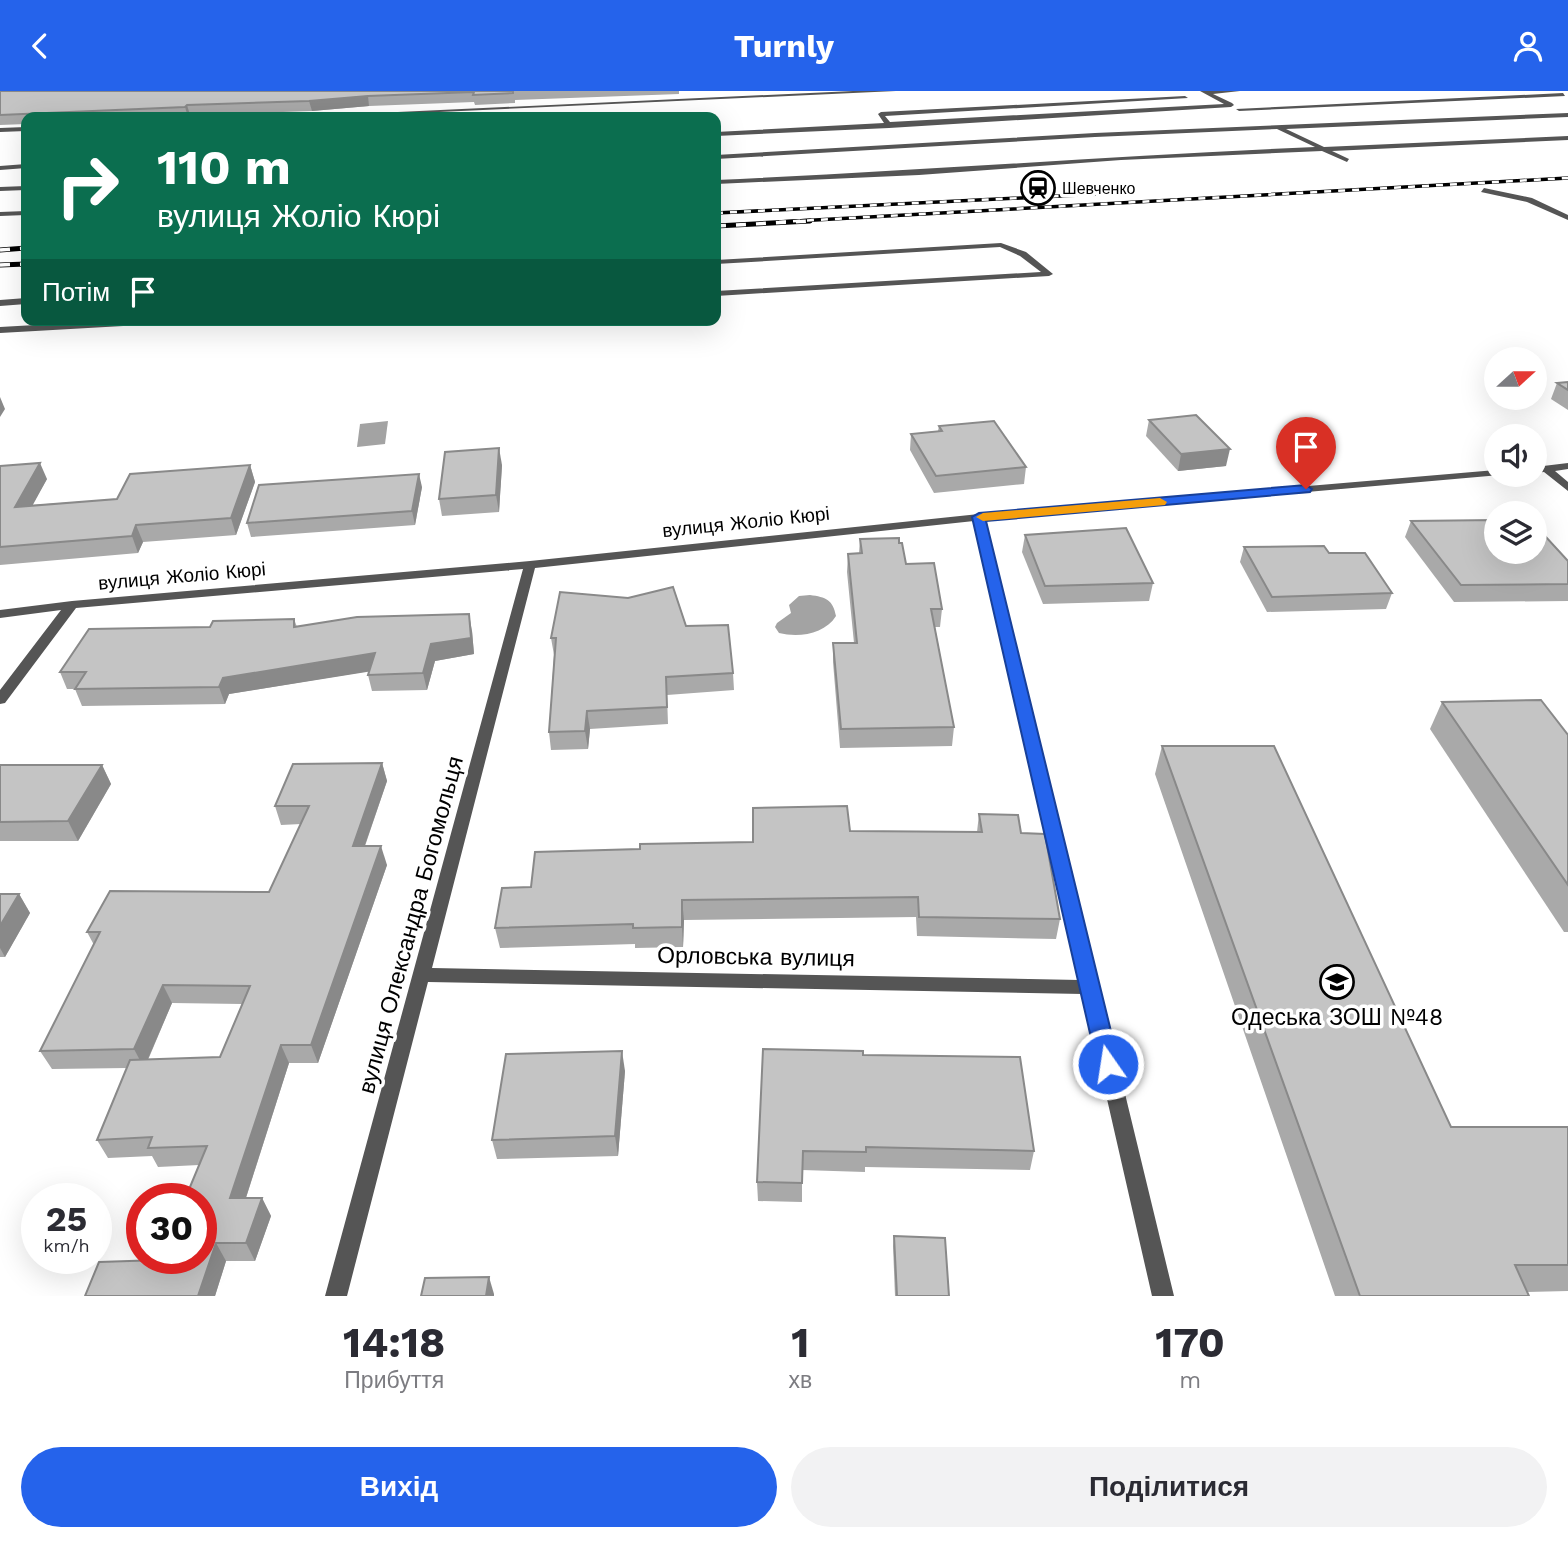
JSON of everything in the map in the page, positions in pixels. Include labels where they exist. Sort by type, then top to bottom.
[{"type":"street","points":[[409,112],[893,91]]},
{"type":"street","points":[[1204,92],[1237,91]]},
{"type":"street","points":[[1553,91],[1565,96]]},
{"type":"street","points":[[1204,92],[1347,160]]},
{"type":"street","points":[[1239,109],[1565,96]]},
{"type":"street","points":[[889,126],[881,114],[1214,97]]},
{"type":"street","points":[[721,134],[1231,105]]},
{"type":"street","points":[[721,157],[1277,127],[1568,115]]},
{"type":"street","points":[[0,130],[21,129]]},
{"type":"street","points":[[721,182],[919,173],[1121,158],[1568,138]]},
{"type":"street","points":[[0,168],[21,166]]},
{"type":"street","points":[[0,189],[21,188]]},
{"type":"street","points":[[1483,190],[1529,200],[1568,218]]},
{"type":"street","points":[[0,214],[21,213]]},
{"type":"street","points":[[721,262],[1001,245],[1023,254],[1049,274],[721,294]]},
{"type":"street","points":[[0,303],[21,301]]},
{"type":"street","points":[[0,330],[70,326]]},
{"type":"street","points":[[1547,469],[1568,466]]},
{"type":"street","points":[[1547,469],[1568,488]]},
{"type":"street","name":"вулиця Жоліо Кюрі","points":[[0,614],[72,605],[530,565],[979,517],[1484,474]]},
{"type":"street","points":[[979,517],[1163,1296]]},
{"type":"street","name":"вулиця Олександра Богомольця","points":[[335,1296],[530,565]]},
{"type":"street","points":[[0,700],[72,605]]},
{"type":"street","name":"Орловська вулиця","points":[[422,975],[1090,987]]},
{"type":"shaded area","points":[[388,421],[385,444],[357,447],[360,424]]},
{"type":"shaded area","points":[[799,596],[824,598],[831,603],[836,616],[818,631],[795,635],[779,633],[775,627],[791,613],[789,605]]},
{"type":"building","points":[[0,91],[513,91],[473,95],[474,92],[368,96],[0,115]]},
{"type":"building","points":[[1568,382],[1568,390],[1557,383]]},
{"type":"building","points":[[1196,415],[1230,449],[1181,454],[1149,420]]},
{"type":"building","points":[[994,421],[1026,467],[936,476],[911,434],[942,431],[939,426]]},
{"type":"building","points":[[499,448],[496,495],[439,499],[445,452]]},
{"type":"building","points":[[40,463],[15,507],[117,499],[130,474],[250,465],[231,518],[136,525],[132,536],[0,547],[0,466]]},
{"type":"building","points":[[419,474],[412,511],[247,523],[259,485]]},
{"type":"building","points":[[1484,520],[1484,564],[1547,564],[1547,538],[1568,561],[1568,584],[1461,585],[1411,521]]},
{"type":"building","points":[[1126,528],[1153,583],[1045,586],[1025,535]]},
{"type":"building","points":[[899,538],[906,564],[934,563],[942,609],[931,609],[954,727],[841,729],[833,643],[857,643],[848,554],[862,553],[860,539]]},
{"type":"building","points":[[1324,546],[1329,553],[1365,553],[1392,593],[1272,597],[1244,547]]},
{"type":"building","points":[[673,587],[686,626],[728,625],[733,673],[666,677],[667,707],[587,711],[585,731],[549,732],[556,638],[551,638],[560,592],[628,598]]},
{"type":"building","points":[[469,614],[471,638],[431,644],[423,673],[368,675],[375,653],[223,678],[219,687],[75,689],[86,672],[60,672],[89,629],[210,627],[213,621],[294,619],[294,627],[357,617]]},
{"type":"building","points":[[1541,700],[1568,735],[1568,885],[1442,702]]},
{"type":"building","points":[[1162,746],[1274,746],[1451,1127],[1568,1127],[1568,1265],[1515,1265],[1529,1296],[1360,1296]]},
{"type":"building","points":[[382,763],[353,846],[381,846],[311,1045],[281,1045],[230,1198],[262,1198],[246,1243],[217,1243],[217,1183],[192,1183],[207,1146],[148,1148],[152,1137],[97,1140],[130,1060],[220,1057],[250,986],[163,985],[134,1049],[40,1051],[100,932],[87,932],[110,891],[269,892],[309,806],[275,806],[293,764]]},
{"type":"building","points":[[0,765],[102,765],[68,821],[0,822]]},
{"type":"building","points":[[847,806],[850,831],[982,832],[979,814],[1018,815],[1021,833],[1045,834],[1060,919],[919,917],[918,897],[682,900],[682,927],[633,928],[633,924],[495,928],[502,888],[531,887],[535,852],[640,849],[640,844],[753,842],[753,808]]},
{"type":"building","points":[[0,894],[19,894],[0,926]]},
{"type":"building","points":[[763,1049],[863,1051],[863,1055],[1020,1057],[1034,1151],[866,1147],[866,1152],[803,1151],[802,1183],[757,1182]]},
{"type":"building","points":[[622,1051],[615,1136],[492,1140],[506,1054]]},
{"type":"building","points":[[894,1236],[945,1238],[949,1296],[897,1296]]},
{"type":"building","points":[[126,1261],[126,1274],[205,1274],[198,1296],[85,1296],[94,1274],[112,1274],[112,1262]]},
{"type":"building","points":[[489,1277],[486,1296],[421,1296],[425,1278]]},
{"type":"railway","points":[[779,222],[1568,178]]},
{"type":"railway","points":[[721,213],[1100,194]]},
{"type":"railway","points":[[721,226],[810,221]]},
{"type":"railway","points":[[0,250],[21,248]]},
{"type":"railway","points":[[0,265],[21,264]]},
{"type":"slow traffic","points":[[983,517],[1160,502]]},
{"type":"place","name":"Шевченко","points":[[1038,188]]},
{"type":"place","name":"Одеська ЗОШ №48","points":[[1337,982]]},
{"type":"route","points":[[1108,1064],[979,517],[1306,489]]}]
